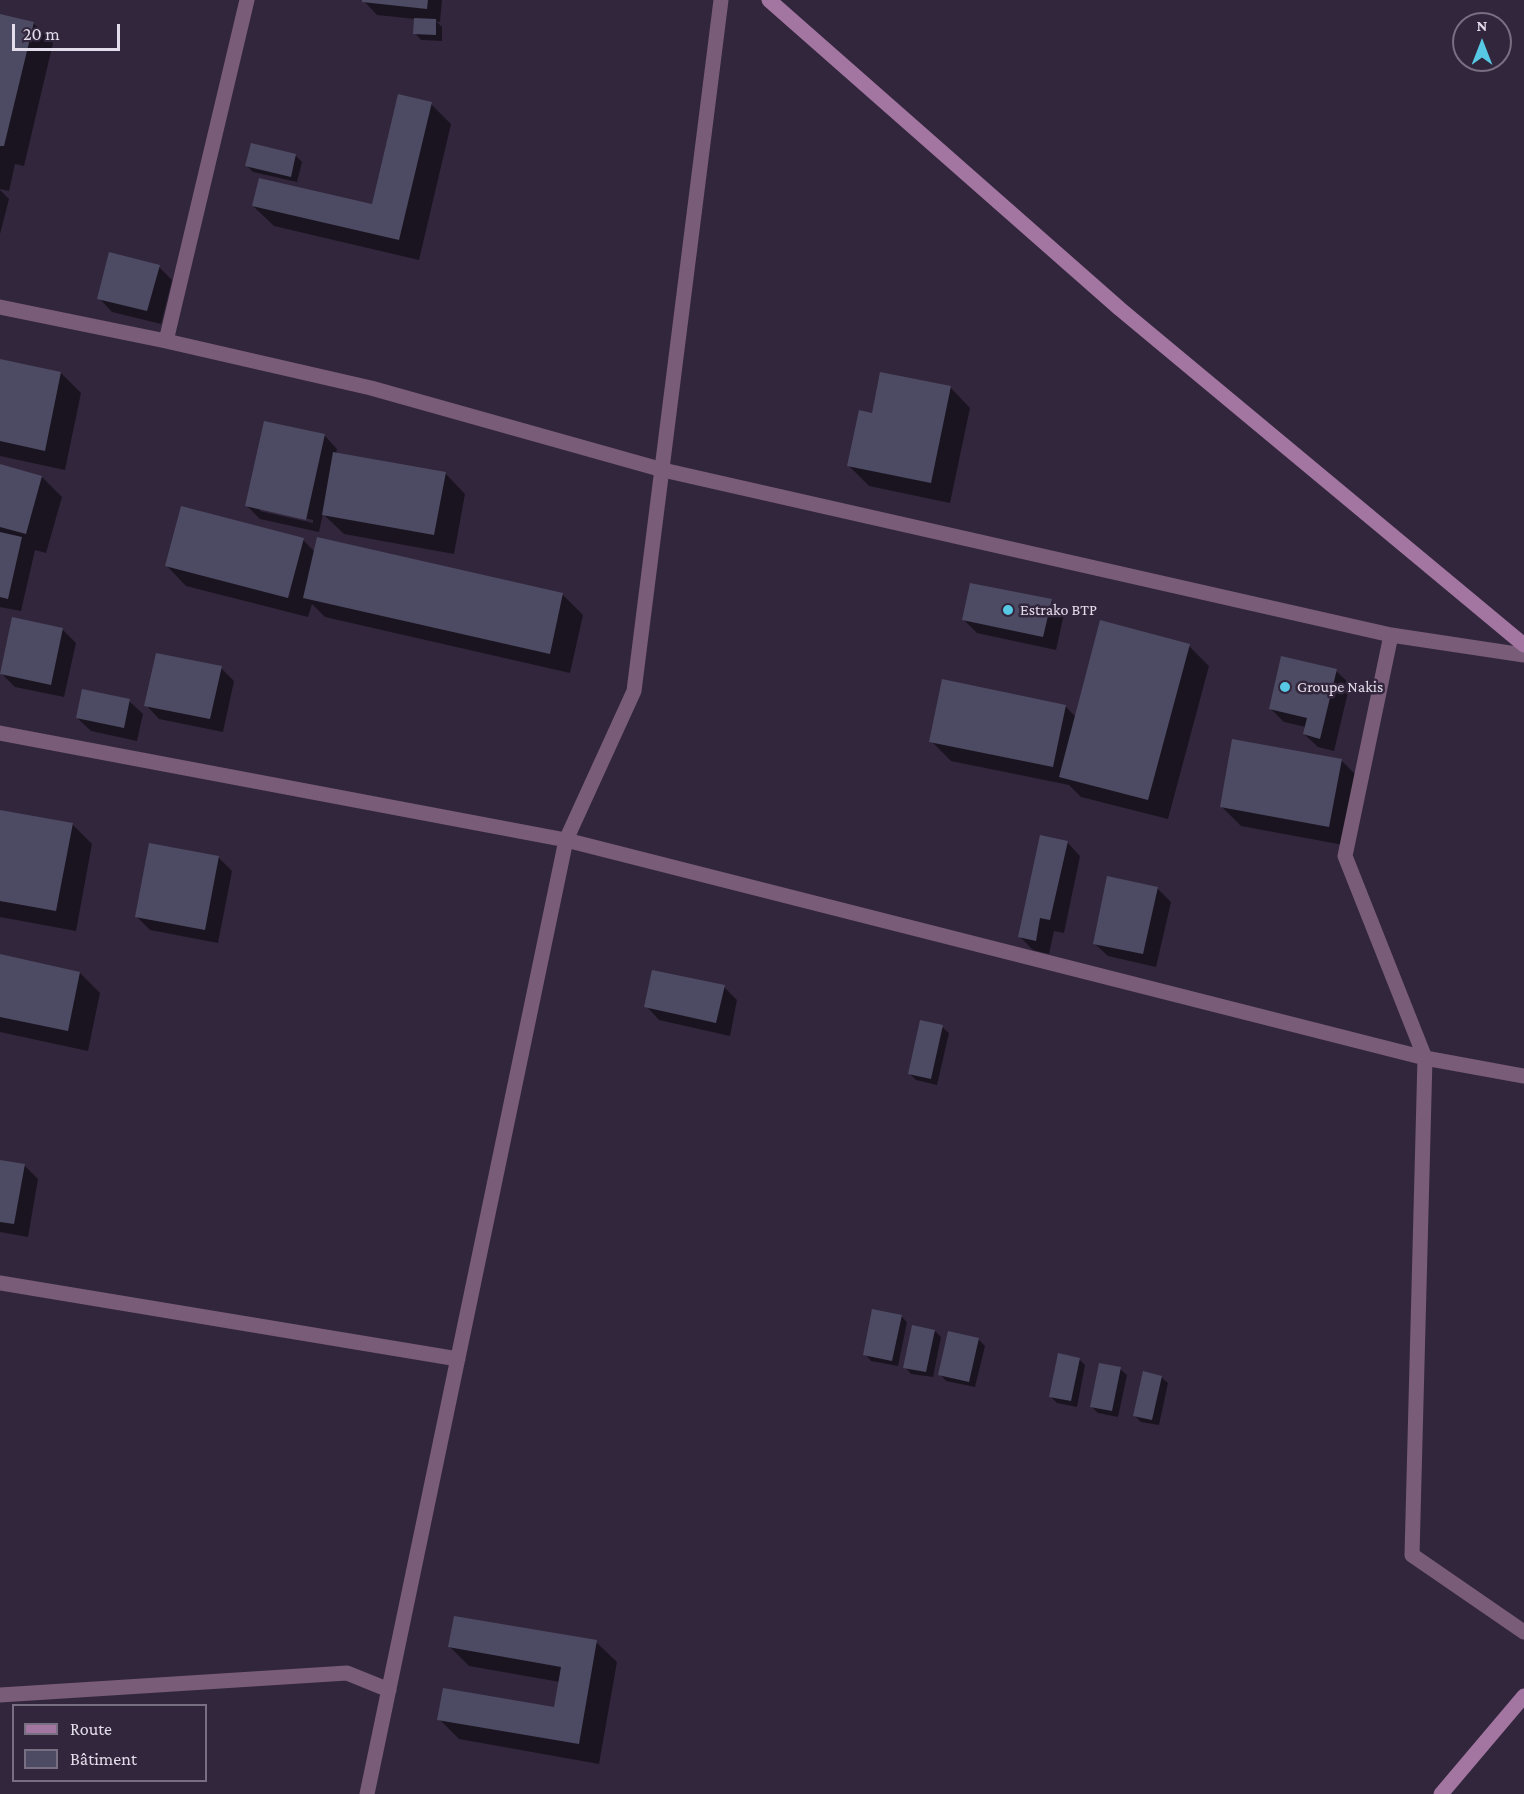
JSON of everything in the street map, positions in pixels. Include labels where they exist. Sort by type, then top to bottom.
[{"type":"main road","points":[[769,0],[1120,309],[1524,645]]},
{"type":"main road","points":[[1442,1794],[1524,1696]]},
{"type":"street","points":[[166,341],[247,0]]},
{"type":"street","points":[[367,1794],[566,840],[634,691],[721,0]]},
{"type":"street","points":[[0,307],[166,341],[371,388],[663,470],[1391,635],[1524,655]]},
{"type":"street","points":[[1391,635],[1345,856],[1425,1058],[1412,1555],[1524,1632]]},
{"type":"street","points":[[0,733],[566,840],[1425,1058],[1524,1076]]},
{"type":"street","points":[[0,1283],[458,1359]]},
{"type":"street","points":[[0,1695],[347,1673],[389,1690]]},
{"type":"building","points":[[362,0],[428,0],[427,9],[362,2]]},
{"type":"building","points":[[0,14],[34,22],[4,146],[0,146]]},
{"type":"building","points":[[414,18],[436,19],[436,35],[413,34]]},
{"type":"building","points":[[398,94],[432,102],[399,240],[252,206],[259,178],[372,204]]},
{"type":"building","points":[[251,143],[296,154],[291,177],[245,166]]},
{"type":"building","points":[[109,252],[160,265],[147,311],[97,299]]},
{"type":"building","points":[[0,359],[61,372],[45,451],[0,441]]},
{"type":"building","points":[[880,372],[951,386],[931,483],[847,466],[859,410],[872,413]]},
{"type":"building","points":[[264,421],[325,434],[306,520],[245,506]]},
{"type":"building","points":[[333,452],[446,472],[434,535],[322,515]]},
{"type":"building","points":[[0,464],[42,476],[26,534],[0,527]]},
{"type":"building","points":[[181,506],[304,538],[288,598],[165,566]]},
{"type":"building","points":[[0,532],[22,537],[8,599],[0,597]]},
{"type":"building","points":[[317,537],[563,593],[550,654],[303,598]]},
{"type":"building","points":[[970,583],[1052,599],[1043,637],[962,620]]},
{"type":"building","points":[[12,617],[63,628],[51,685],[0,674]]},
{"type":"building","points":[[1100,620],[1190,644],[1148,800],[1059,777]]},
{"type":"building","points":[[156,653],[222,666],[210,719],[144,706]]},
{"type":"building","points":[[1281,656],[1337,669],[1320,739],[1303,734],[1307,718],[1269,709]]},
{"type":"building","points":[[942,679],[1066,705],[1053,767],[929,742]]},
{"type":"building","points":[[82,689],[130,699],[124,728],[76,718]]},
{"type":"building","points":[[1232,739],[1342,759],[1329,827],[1220,807]]},
{"type":"building","points":[[0,810],[73,823],[56,911],[0,901]]},
{"type":"building","points":[[1040,835],[1068,841],[1050,920],[1040,918],[1036,941],[1018,937]]},
{"type":"building","points":[[149,843],[219,856],[205,930],[135,917]]},
{"type":"building","points":[[1107,876],[1158,887],[1143,954],[1093,944]]},
{"type":"building","points":[[0,954],[80,972],[68,1031],[0,1017]]},
{"type":"building","points":[[652,970],[725,985],[716,1023],[644,1007]]},
{"type":"building","points":[[920,1020],[943,1025],[931,1079],[908,1074]]},
{"type":"building","points":[[0,1160],[25,1164],[14,1224],[0,1222]]},
{"type":"building","points":[[872,1309],[902,1315],[892,1361],[863,1355]]},
{"type":"building","points":[[912,1325],[935,1330],[926,1372],[903,1368]]},
{"type":"building","points":[[948,1331],[979,1338],[969,1382],[938,1375]]},
{"type":"building","points":[[1058,1353],[1080,1358],[1071,1401],[1049,1397]]},
{"type":"building","points":[[1099,1363],[1121,1367],[1112,1411],[1090,1407]]},
{"type":"building","points":[[1143,1371],[1162,1376],[1152,1420],[1133,1416]]},
{"type":"building","points":[[454,1616],[597,1640],[579,1744],[437,1720],[443,1688],[554,1707],[561,1667],[448,1647]]},
{"type":"place","name":"Estrako BTP","points":[[1008,610]]},
{"type":"place","name":"Groupe Nakis","points":[[1285,687]]}]
